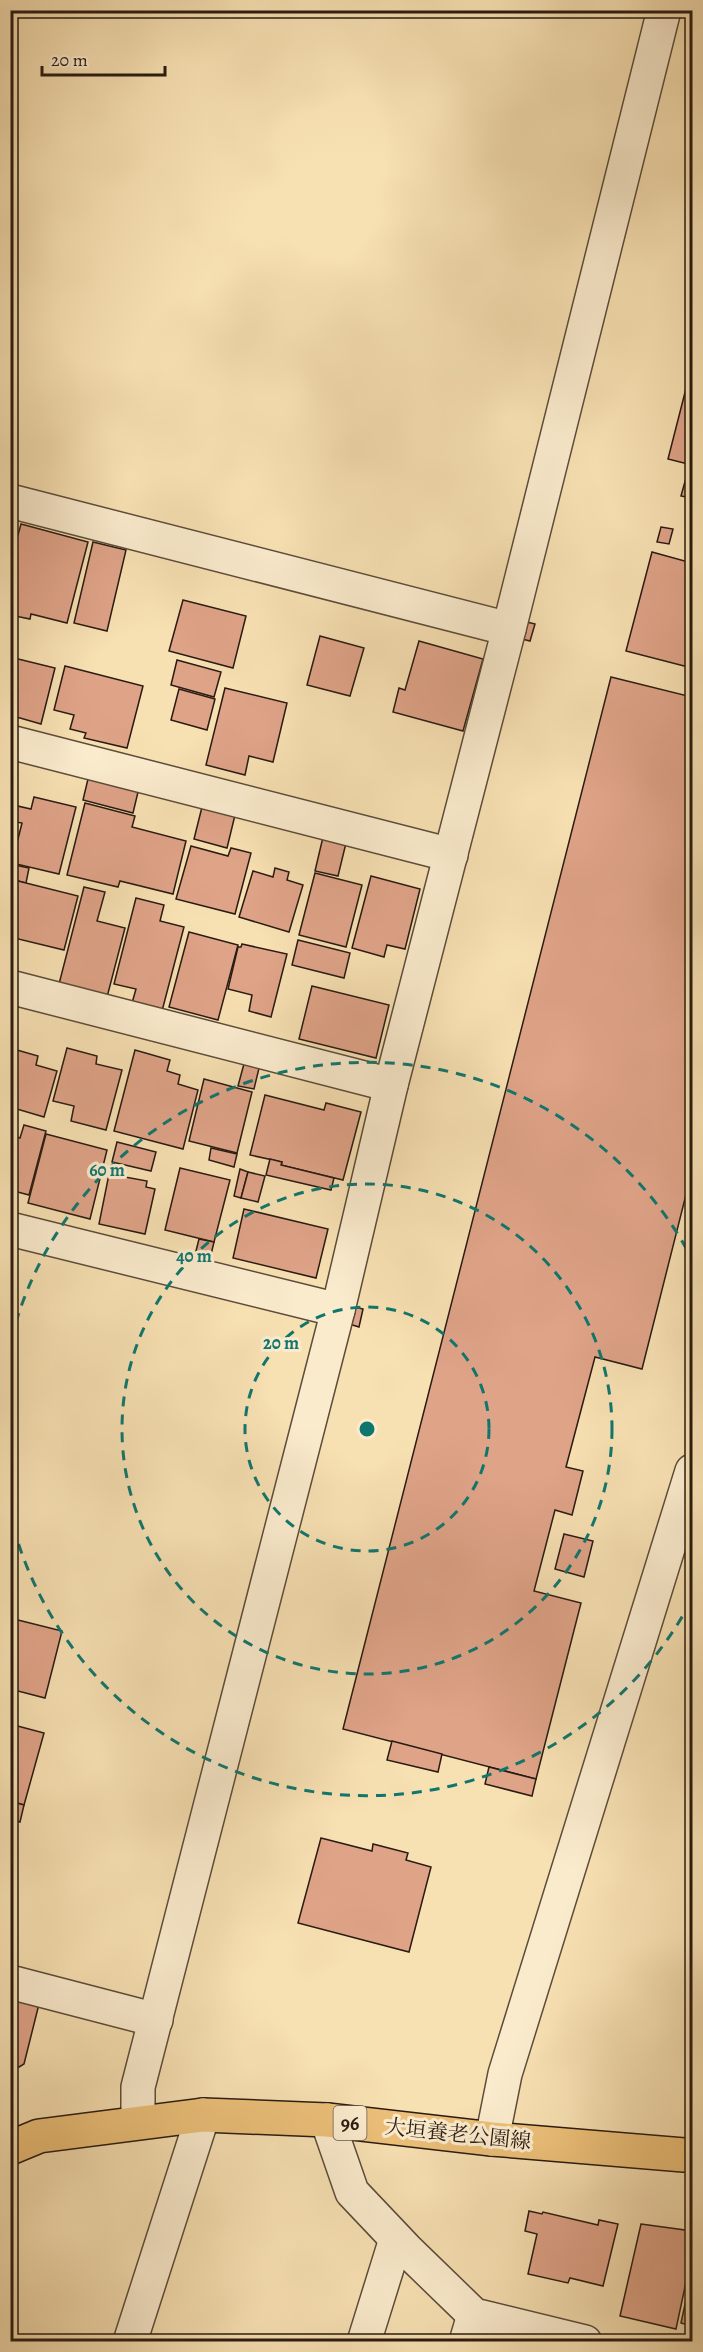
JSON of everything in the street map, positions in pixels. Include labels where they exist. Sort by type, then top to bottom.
[{"type":"main road","name":"大垣養老公園線","points":[[10,2148],[39,2136],[203,2115],[327,2120],[492,2139],[693,2154]]},
{"type":"street","points":[[138,2122],[138,2086],[338,1310],[392,1085],[510,629],[664,10]]},
{"type":"street","points":[[10,501],[510,629]]},
{"type":"street","points":[[10,742],[451,855]]},
{"type":"street","points":[[10,987],[392,1085]]},
{"type":"street","points":[[10,1229],[338,1310]]},
{"type":"street","points":[[492,2139],[505,2074],[693,1471]]},
{"type":"street","points":[[10,1982],[156,2020]]},
{"type":"street","points":[[130,2342],[203,2115]]},
{"type":"street","points":[[327,2120],[352,2192],[396,2239],[470,2328],[585,2342]]},
{"type":"street","points":[[364,2342],[396,2239]]},
{"type":"building","points":[[692,365],[692,465],[668,459]]},
{"type":"building","points":[[686,478],[692,480],[692,498],[681,496]]},
{"type":"building","points":[[21,524],[88,542],[67,623],[31,614],[30,619],[10,615],[10,564]]},
{"type":"building","points":[[661,527],[673,529],[669,544],[657,542]]},
{"type":"building","points":[[93,542],[126,550],[107,631],[74,623]]},
{"type":"building","points":[[652,552],[692,563],[692,668],[626,651]]},
{"type":"building","points":[[183,600],[246,616],[233,668],[169,651]]},
{"type":"building","points":[[527,622],[535,624],[530,641],[522,639]]},
{"type":"building","points":[[320,636],[364,648],[350,696],[307,685]]},
{"type":"building","points":[[419,641],[483,659],[463,731],[393,712],[399,688],[405,690]]},
{"type":"building","points":[[10,657],[55,668],[41,724],[13,716],[14,712],[10,711]]},
{"type":"building","points":[[177,660],[221,672],[214,697],[171,685]]},
{"type":"building","points":[[65,666],[143,686],[127,748],[84,738],[86,733],[70,729],[74,715],[54,710]]},
{"type":"building","points":[[611,677],[692,697],[692,1171],[642,1369],[595,1357],[566,1467],[583,1471],[572,1515],[555,1510],[534,1591],[581,1603],[536,1779],[343,1729]]},
{"type":"building","points":[[225,688],[287,703],[273,762],[249,756],[245,775],[206,765]]},
{"type":"building","points":[[179,689],[215,699],[207,730],[171,720]]},
{"type":"building","points":[[88,779],[138,792],[133,813],[83,800]]},
{"type":"building","points":[[34,797],[76,807],[59,874],[12,863],[22,823],[10,821],[13,805],[31,809]]},
{"type":"building","points":[[85,803],[135,816],[132,827],[186,841],[173,894],[120,881],[118,887],[67,875]]},
{"type":"building","points":[[203,803],[236,811],[227,848],[194,839]]},
{"type":"building","points":[[323,837],[346,843],[338,876],[315,871]]},
{"type":"building","points":[[191,846],[228,856],[231,848],[251,853],[235,914],[176,899]]},
{"type":"building","points":[[10,864],[29,868],[26,883],[10,879]]},
{"type":"building","points":[[275,868],[289,872],[287,880],[303,885],[289,932],[239,917],[253,871],[273,877]]},
{"type":"building","points":[[315,873],[362,885],[346,947],[299,935]]},
{"type":"building","points":[[371,876],[420,889],[405,949],[387,945],[384,957],[352,948]]},
{"type":"building","points":[[10,879],[78,896],[64,950],[10,937]]},
{"type":"building","points":[[84,887],[105,892],[97,921],[125,928],[107,997],[59,984]]},
{"type":"building","points":[[136,898],[164,905],[160,921],[184,927],[162,1011],[132,1003],[136,989],[114,984]]},
{"type":"building","points":[[189,932],[238,945],[218,1020],[169,1007]]},
{"type":"building","points":[[10,937],[17,938],[10,965]]},
{"type":"building","points":[[298,940],[350,953],[344,978],[292,965]]},
{"type":"building","points":[[242,944],[287,954],[271,1017],[249,1011],[252,995],[228,989],[238,947]]},
{"type":"building","points":[[312,986],[389,1005],[376,1058],[299,1039]]},
{"type":"building","points":[[10,1048],[38,1056],[36,1065],[57,1071],[44,1117],[10,1107]]},
{"type":"building","points":[[67,1048],[97,1056],[96,1064],[122,1070],[106,1130],[71,1121],[74,1106],[53,1101]]},
{"type":"building","points":[[135,1050],[170,1060],[167,1071],[180,1075],[178,1084],[198,1090],[183,1149],[114,1131]]},
{"type":"building","points":[[245,1060],[260,1064],[254,1089],[238,1086]]},
{"type":"building","points":[[204,1079],[252,1092],[237,1153],[189,1141]]},
{"type":"building","points":[[265,1095],[324,1110],[326,1103],[361,1112],[343,1180],[250,1155]]},
{"type":"building","points":[[24,1125],[46,1131],[29,1195],[10,1190],[10,1135],[20,1138]]},
{"type":"building","points":[[46,1134],[107,1150],[90,1219],[28,1203]]},
{"type":"building","points":[[117,1142],[156,1152],[151,1171],[112,1162]]},
{"type":"building","points":[[211,1148],[237,1154],[234,1167],[209,1160]]},
{"type":"building","points":[[270,1159],[282,1162],[281,1165],[334,1178],[331,1190],[266,1175]]},
{"type":"building","points":[[180,1168],[230,1180],[214,1242],[165,1230]]},
{"type":"building","points":[[240,1169],[248,1172],[241,1198],[234,1196]]},
{"type":"building","points":[[248,1172],[265,1176],[258,1202],[241,1198]]},
{"type":"building","points":[[109,1174],[147,1181],[146,1187],[155,1189],[145,1234],[99,1224]]},
{"type":"building","points":[[244,1209],[328,1229],[316,1278],[233,1258]]},
{"type":"building","points":[[199,1239],[214,1242],[208,1267],[193,1263]]},
{"type":"building","points":[[351,1306],[363,1309],[359,1327],[346,1323]]},
{"type":"building","points":[[564,1534],[593,1541],[584,1577],[555,1569]]},
{"type":"building","points":[[10,1618],[62,1631],[45,1698],[10,1689]]},
{"type":"building","points":[[10,1724],[44,1733],[24,1805],[10,1801]]},
{"type":"building","points":[[392,1741],[442,1754],[438,1772],[387,1760]]},
{"type":"building","points":[[489,1767],[536,1779],[532,1796],[485,1784]]},
{"type":"building","points":[[10,1801],[24,1805],[20,1822],[10,1819]]},
{"type":"building","points":[[321,1838],[372,1851],[373,1844],[408,1853],[406,1860],[431,1867],[409,1952],[298,1923]]},
{"type":"building","points":[[10,1997],[39,2004],[24,2064],[11,2072]]},
{"type":"building","points":[[529,2211],[542,2214],[543,2212],[598,2225],[599,2220],[618,2224],[603,2286],[570,2278],[568,2283],[528,2274],[537,2234],[525,2231]]},
{"type":"building","points":[[641,2224],[692,2231],[692,2254],[676,2329],[620,2316]]},
{"type":"building","points":[[692,2272],[692,2326],[681,2323]]}]
